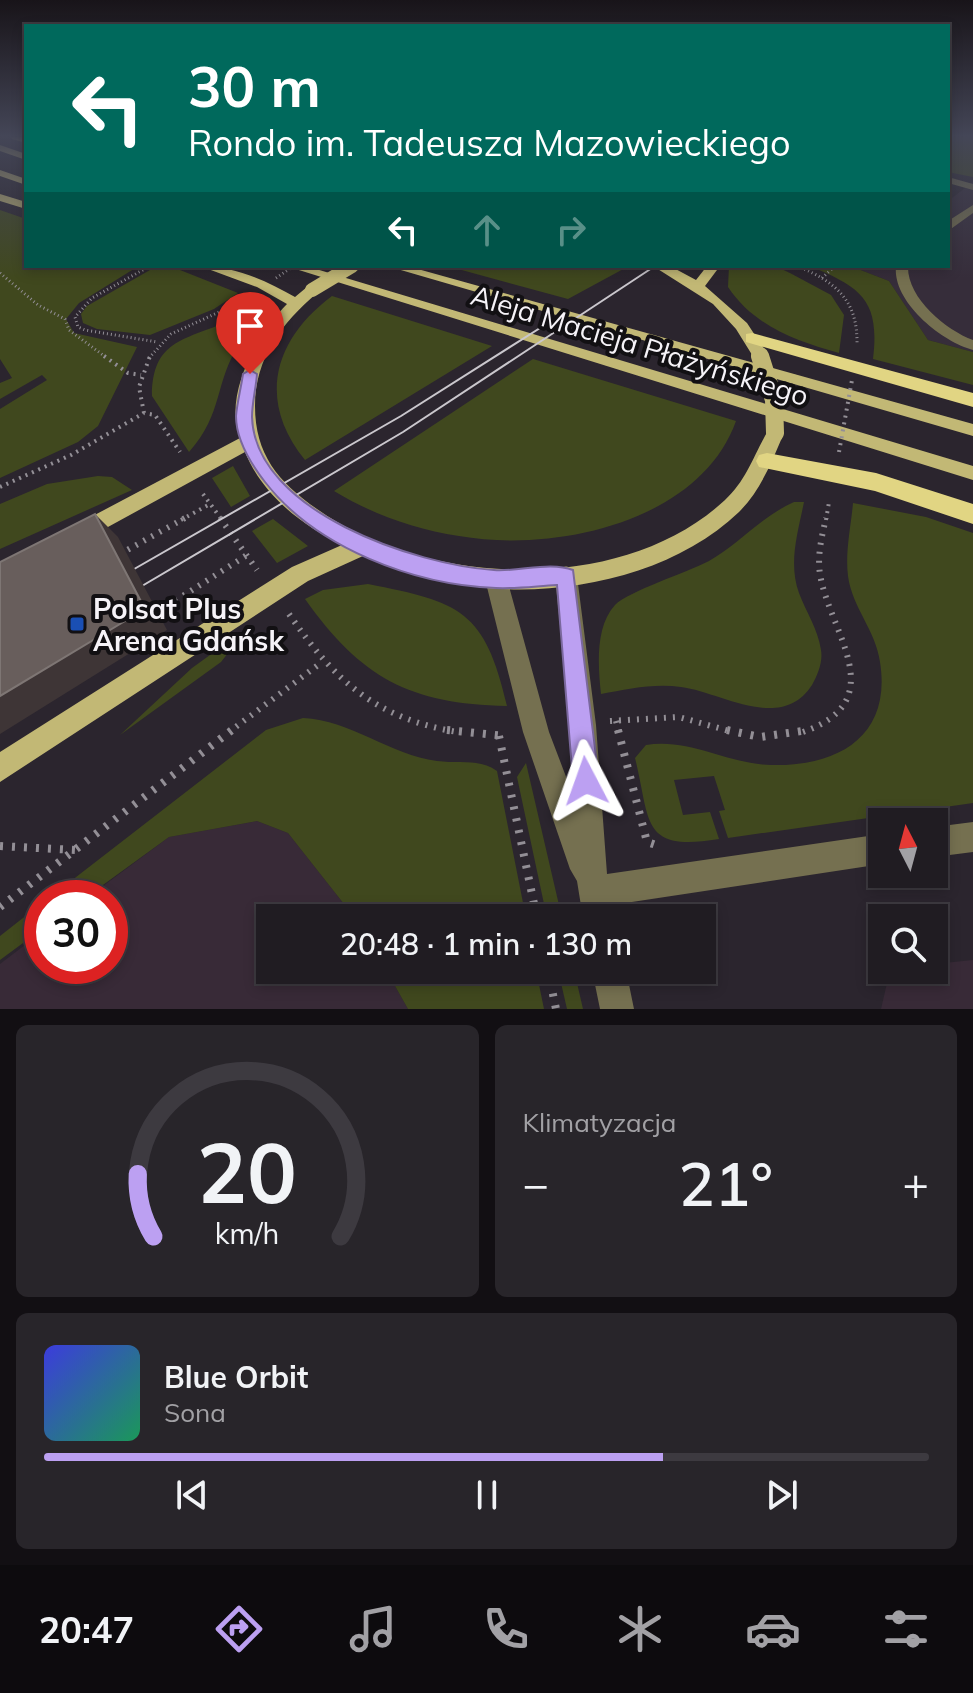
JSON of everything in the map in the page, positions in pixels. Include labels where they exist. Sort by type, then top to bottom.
[{"type":"highway","points":[[756,346],[973,400]]},
{"type":"highway","points":[[767,461],[876,482],[973,514]]},
{"type":"main road","points":[[0,197],[24,205]]},
{"type":"main road","points":[[212,268],[262,284],[295,303]]},
{"type":"main road","name":"Aleja Macieja Płażyńskiego","points":[[300,268],[973,473]]},
{"type":"main road","points":[[349,268],[295,303],[268,335],[250,374],[244,419],[248,442],[265,473],[289,500],[332,532],[363,546],[447,573],[496,579],[566,576],[647,557],[681,542],[735,504],[754,483],[767,461],[775,433],[774,400],[756,346],[727,310],[698,286],[663,268]]},
{"type":"main road","name":"Aleja Macieja Płażyńskiego","points":[[400,268],[973,430]]},
{"type":"main road","points":[[698,286],[712,268]]},
{"type":"main road","points":[[54,545],[248,442]]},
{"type":"main road","points":[[0,768],[300,574],[363,546]]},
{"type":"street","points":[[950,225],[973,208]]},
{"type":"street","points":[[901,268],[902,280],[933,323],[945,333],[973,345]]},
{"type":"street","points":[[566,576],[583,725],[596,904]]},
{"type":"street","points":[[496,579],[536,732],[596,904]]},
{"type":"street","points":[[948,840],[973,837]]},
{"type":"street","points":[[601,904],[868,852]]},
{"type":"street","points":[[612,984],[617,1009]]},
{"type":"path","points":[[146,268],[92,298],[75,317],[78,327],[85,330],[157,342]]},
{"type":"path","points":[[276,278],[290,268]]},
{"type":"path","points":[[801,268],[822,278],[853,303],[860,322],[856,354]]},
{"type":"path","points":[[822,278],[833,268]]},
{"type":"path","points":[[0,273],[32,303],[51,315],[65,319],[69,330],[128,373],[141,375]]},
{"type":"path","points":[[144,413],[138,398],[141,375],[157,342],[183,327],[223,313],[244,300]]},
{"type":"path","points":[[839,452],[852,380]]},
{"type":"path","points":[[0,487],[71,455],[144,413],[155,415],[181,453],[179,462]]},
{"type":"path","points":[[197,486],[262,577]]},
{"type":"path","points":[[598,723],[662,715],[693,718],[739,735],[768,739],[806,734],[836,717],[848,697],[852,671],[848,642],[826,597],[819,572],[829,502]]},
{"type":"path","points":[[112,559],[210,504]]},
{"type":"path","points":[[144,620],[247,555]]},
{"type":"path","points":[[283,606],[322,662],[355,693],[408,719],[453,731],[499,736],[520,734]]},
{"type":"path","points":[[0,907],[322,662]]},
{"type":"path","points":[[616,720],[647,842],[673,851]]},
{"type":"path","points":[[499,736],[534,904]]},
{"type":"path","points":[[0,846],[75,850]]},
{"type":"path","points":[[551,984],[556,1009]]},
{"type":"shaded area","points":[[973,184],[973,352],[928,340],[889,281],[858,269],[950,268],[950,199]]},
{"type":"shaded area","points":[[257,821],[288,833],[344,904],[256,904],[256,984],[394,984],[408,1009],[0,1009],[0,964],[24,946],[24,984],[128,984],[128,880],[111,880],[169,837]]},
{"type":"shaded area","points":[[973,960],[973,1009],[881,1009],[887,984],[948,984],[948,963]]},
{"type":"green space","points":[[0,210],[24,218],[24,268],[135,268],[79,303],[66,319],[74,333],[137,347],[98,426],[78,442],[0,478],[0,409],[47,380],[42,375],[0,399],[0,383],[12,378],[0,359]]},
{"type":"green space","points":[[154,268],[180,270],[238,293],[214,309],[150,335],[97,329],[83,323],[81,314],[87,306]]},
{"type":"green space","points":[[454,268],[625,268],[568,299]]},
{"type":"green space","points":[[729,268],[779,268],[831,295],[844,315],[839,353],[792,337],[763,322],[738,301],[728,287]]},
{"type":"green space","points":[[814,268],[859,268],[889,281],[928,340],[973,352],[973,385],[873,359],[870,310],[854,289]]},
{"type":"green space","points":[[332,296],[492,346],[305,460],[290,438],[281,416],[277,394],[278,372],[296,332]]},
{"type":"green space","points":[[257,304],[255,320],[232,357],[214,411],[189,452],[152,396],[158,364],[173,345],[228,321]]},
{"type":"green space","points":[[533,359],[736,421],[718,456],[691,484],[658,506],[620,523],[579,534],[497,540],[459,536],[395,520],[334,491]]},
{"type":"green space","points":[[233,466],[250,496],[231,507],[212,478]]},
{"type":"green space","points":[[98,476],[112,477],[132,490],[0,549],[0,504],[47,484]]},
{"type":"green space","points":[[794,502],[804,502],[795,548],[796,582],[817,635],[821,654],[820,668],[814,681],[799,699],[784,706],[767,708],[671,686],[641,687],[601,694],[601,635],[615,605],[632,594],[709,561],[771,515]]},
{"type":"green space","points":[[853,503],[926,517],[973,533],[973,803],[938,808],[868,808],[868,818],[728,838],[719,811],[725,810],[714,776],[674,780],[683,815],[710,812],[719,839],[693,842],[675,841],[662,836],[653,827],[648,815],[635,758],[646,745],[678,745],[755,764],[795,764],[838,753],[855,742],[868,728],[877,710],[881,688],[880,662],[874,640],[850,587],[848,548]]},
{"type":"green space","points":[[273,519],[308,546],[277,563],[252,531]]},
{"type":"green space","points":[[368,584],[425,597],[447,605],[464,616],[478,630],[489,649],[507,706],[442,700],[391,681],[347,649],[305,599],[323,590]]},
{"type":"green space","points":[[228,642],[228,653],[221,662],[120,735],[192,668]]},
{"type":"green space","points":[[303,718],[321,720],[420,758],[476,763],[497,771],[523,904],[344,904],[288,833],[257,821],[169,837],[110,880],[72,880],[266,730]]},
{"type":"green space","points":[[526,763],[559,904],[544,904],[517,777]]},
{"type":"green space","points":[[24,917],[24,942],[0,960],[0,936]]},
{"type":"green space","points":[[394,984],[539,984],[544,1009],[408,1009]]},
{"type":"green space","points":[[561,984],[577,984],[583,1009],[567,1009]]},
{"type":"building","points":[[95,514],[145,609],[0,696],[0,562]]},
{"type":"tram line","points":[[125,596],[403,432],[652,268]]},
{"type":"tram line","points":[[115,580],[401,416],[548,323]]},
{"type":"place","name":"Polsat Plus Arena Gdańsk","points":[[77,624]]},
{"type":"route","points":[[250,374],[244,419],[255,458],[289,500],[332,532],[405,562],[447,573],[496,579],[566,576],[583,725],[586,781]]}]
